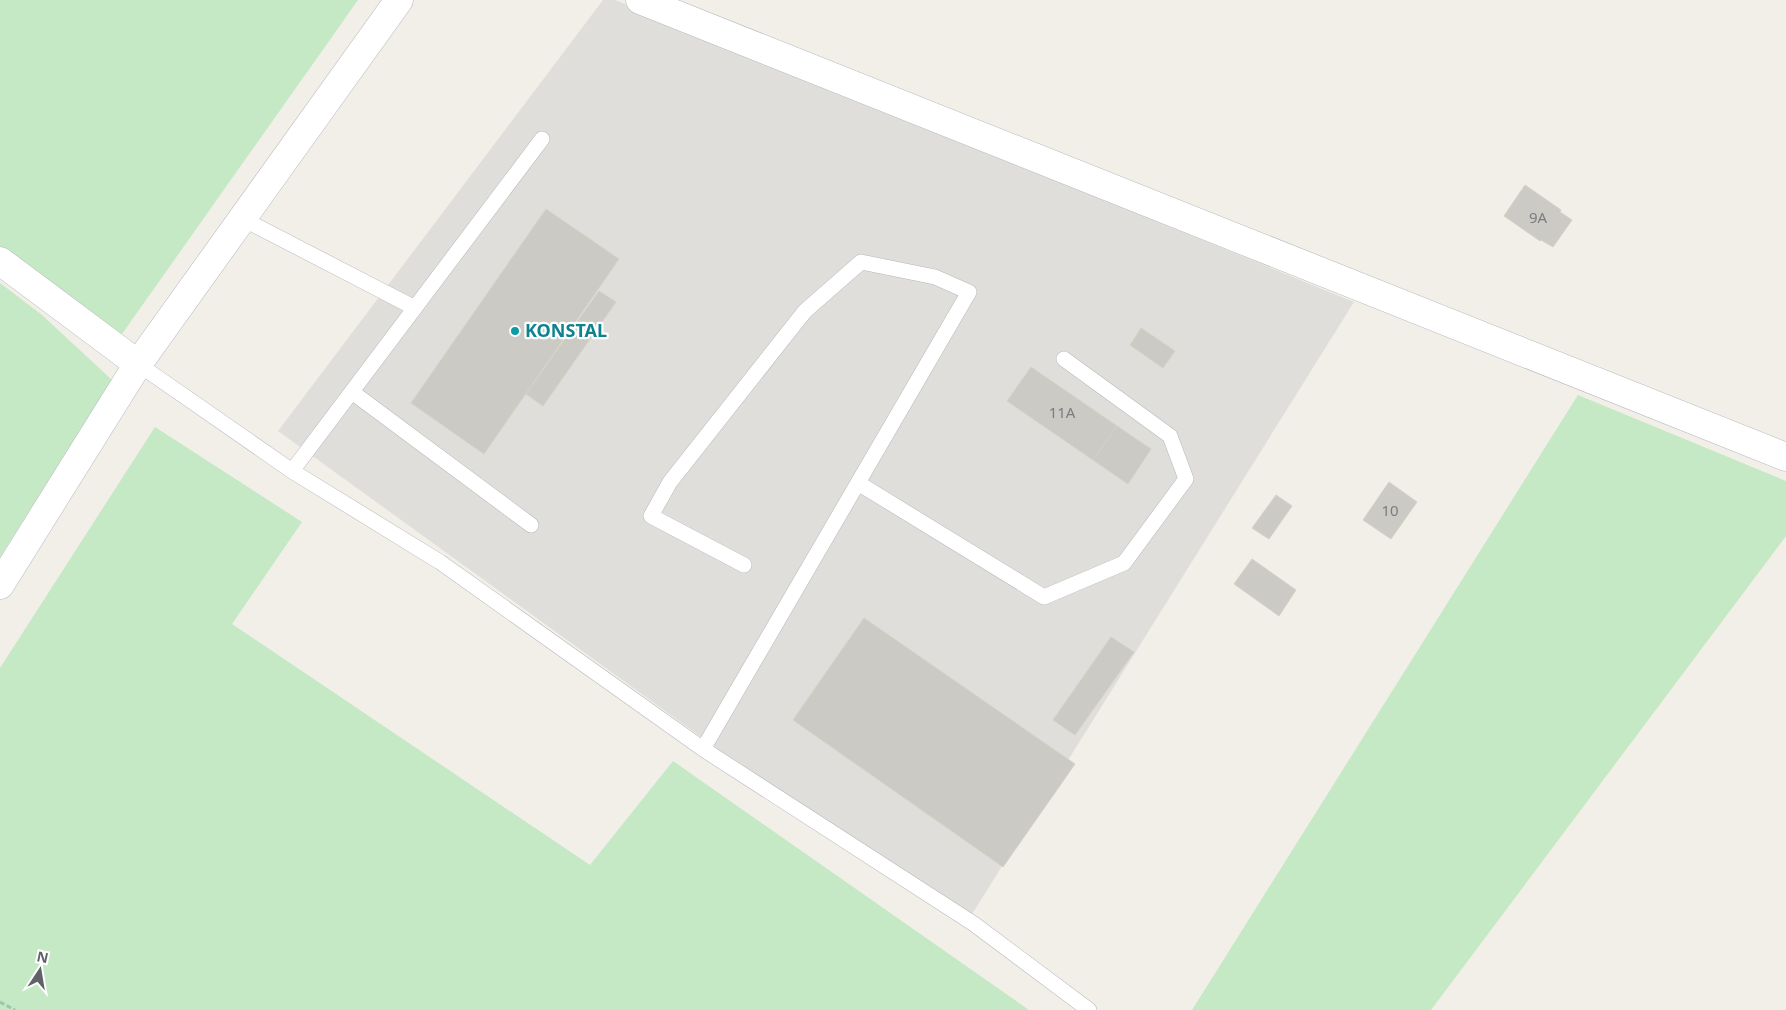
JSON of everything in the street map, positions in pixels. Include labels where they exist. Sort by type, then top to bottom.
[{"type":"street","points":[[0,585],[138,364],[399,0]]},
{"type":"street","points":[[640,0],[1786,457]]},
{"type":"street","points":[[0,261],[138,364]]},
{"type":"lane","points":[[292,471],[542,139]]},
{"type":"lane","points":[[241,218],[415,308]]},
{"type":"lane","points":[[703,749],[969,292],[935,277],[861,262],[805,312],[670,482],[651,516],[744,565]]},
{"type":"lane","points":[[858,483],[1044,597],[1124,564],[1186,479],[1170,436],[1064,359]]},
{"type":"lane","points":[[138,364],[292,471],[440,562],[703,749],[974,924],[1089,1010]]},
{"type":"lane","points":[[352,392],[531,525]]},
{"type":"path","points":[[0,1002],[15,1010]]},
{"type":"shaded area","points":[[603,0],[615,0],[1354,302],[964,927],[278,431]]},
{"type":"green space","points":[[0,0],[358,0],[122,334],[0,254]]},
{"type":"green space","points":[[0,283],[42,315],[112,380],[0,557]]},
{"type":"green space","points":[[1578,395],[1786,481],[1786,536],[1431,1010],[1192,1010]]},
{"type":"green space","points":[[155,427],[302,522],[232,624],[590,865],[673,761],[1029,1010],[0,1010],[0,668]]},
{"type":"building","points":[[1525,185],[1572,220],[1553,247],[1540,241],[1504,216]]},
{"type":"building","name":"KONSTAL","points":[[546,209],[619,259],[484,454],[411,403]]},
{"type":"building","points":[[599,291],[616,302],[543,406],[526,394]]},
{"type":"building","points":[[1141,328],[1175,351],[1163,368],[1130,345]]},
{"type":"building","points":[[1031,367],[1117,426],[1093,460],[1007,401]]},
{"type":"building","points":[[1117,426],[1151,449],[1128,484],[1093,460]]},
{"type":"building","points":[[1389,482],[1417,502],[1391,539],[1363,520]]},
{"type":"building","points":[[1276,495],[1292,506],[1269,539],[1252,528]]},
{"type":"building","points":[[1252,559],[1296,590],[1279,616],[1234,584]]},
{"type":"building","points":[[864,618],[1075,764],[1003,867],[793,720]]},
{"type":"building","points":[[1111,637],[1134,652],[1075,735],[1053,720]]},
{"type":"place","name":"KONSTAL","points":[[515,331]]}]
